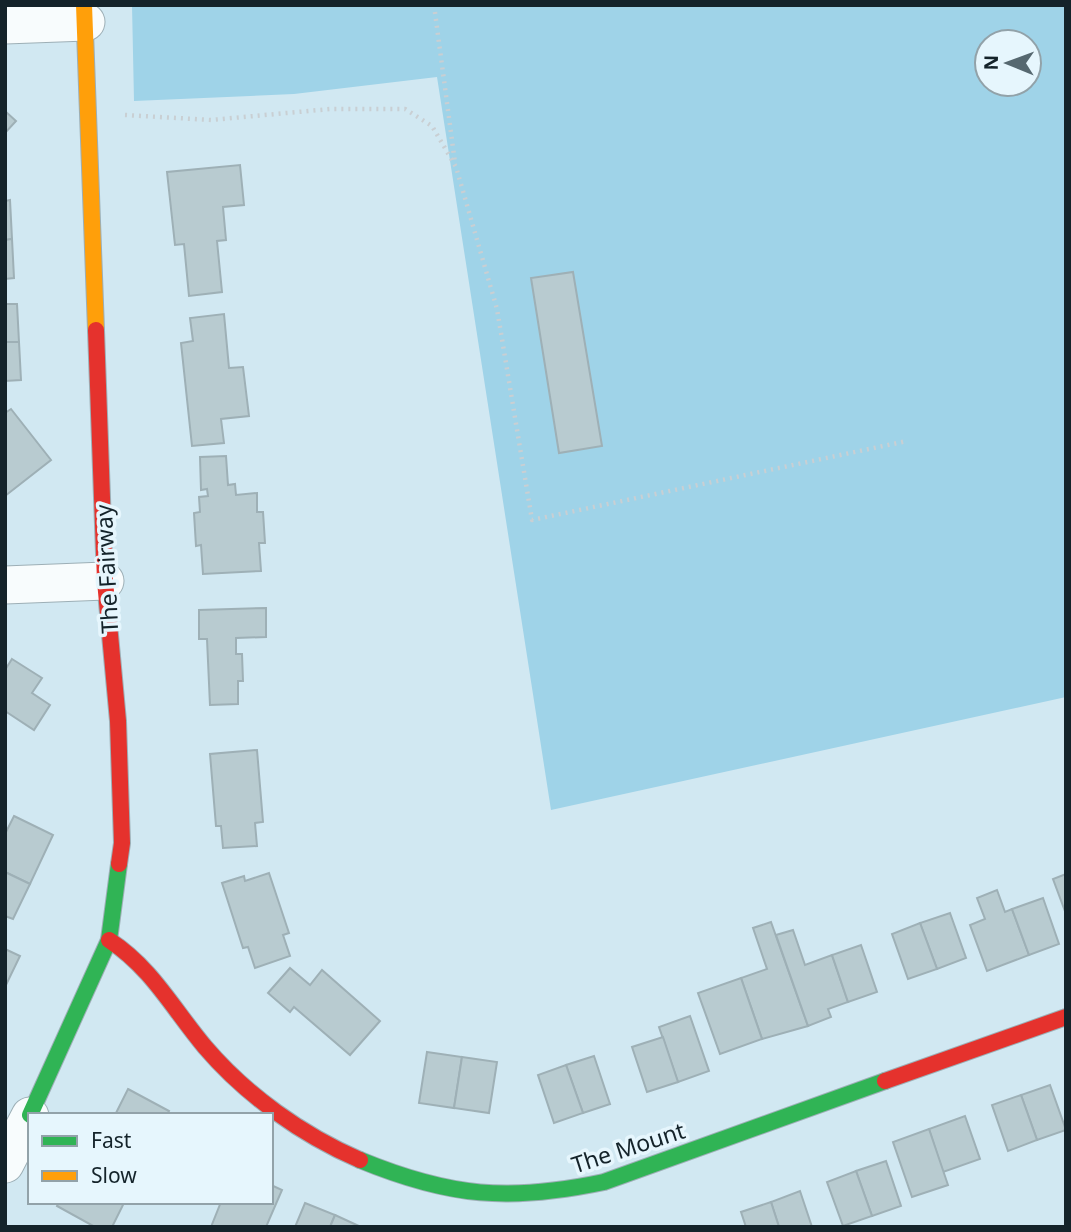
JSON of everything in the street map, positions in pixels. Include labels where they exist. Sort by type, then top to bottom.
[{"type":"street","points":[[5,26],[85,14]]},
{"type":"street","name":"The Fairway","points":[[31,1113],[109,940],[122,843],[118,721],[105,582],[85,14]]},
{"type":"street","points":[[5,585],[105,582]]},
{"type":"street","name":"The Mount","points":[[109,940],[132,953],[151,972],[202,1043],[240,1085],[288,1122],[336,1150],[391,1173],[453,1191],[505,1194],[557,1192],[604,1182],[1066,1017]]},
{"type":"street","name":"The Fairway","points":[[5,1164],[28,1119]]},
{"type":"path","points":[[434,5],[456,167],[497,309],[532,520],[906,441]]},
{"type":"path","points":[[89,113],[211,120],[330,109],[405,109],[432,126],[456,167]]},
{"type":"shaded area","points":[[132,5],[1066,5],[1066,697],[551,810],[437,77],[294,94],[134,101]]},
{"type":"building","points":[[5,111],[16,121],[5,133]]},
{"type":"building","points":[[240,165],[244,205],[223,207],[226,240],[217,241],[222,292],[189,296],[184,244],[175,245],[167,172]]},
{"type":"building","points":[[10,200],[12,239],[5,240],[5,201]]},
{"type":"building","points":[[12,239],[14,278],[5,279],[5,240]]},
{"type":"building","points":[[573,272],[602,446],[559,453],[531,278]]},
{"type":"building","points":[[5,304],[17,304],[19,342],[5,342]]},
{"type":"building","points":[[224,314],[229,368],[243,367],[249,416],[221,419],[224,443],[192,446],[181,343],[193,341],[190,318]]},
{"type":"building","points":[[5,342],[19,342],[21,380],[5,381]]},
{"type":"building","points":[[11,409],[51,460],[5,496],[5,413]]},
{"type":"building","points":[[226,456],[228,485],[235,484],[236,495],[257,493],[257,512],[263,512],[265,543],[259,543],[261,571],[203,574],[201,545],[196,546],[194,513],[200,512],[199,497],[208,496],[207,489],[201,490],[200,457]]},
{"type":"building","points":[[266,608],[266,637],[236,638],[236,654],[242,654],[243,681],[238,681],[238,704],[210,705],[207,639],[199,639],[199,610]]},
{"type":"building","points":[[12,659],[42,678],[32,693],[50,705],[34,730],[5,711],[5,670]]},
{"type":"building","points":[[257,750],[263,822],[255,823],[257,846],[223,848],[221,826],[216,826],[210,754]]},
{"type":"building","points":[[14,816],[53,835],[30,884],[5,872],[5,834]]},
{"type":"building","points":[[5,872],[30,884],[13,919],[5,916]]},
{"type":"building","points":[[269,873],[289,933],[283,935],[290,956],[255,968],[248,947],[243,948],[222,883],[244,876],[245,881]]},
{"type":"building","points":[[1066,874],[1066,914],[1053,879]]},
{"type":"building","points":[[997,890],[1005,912],[1012,909],[1029,955],[987,971],[970,925],[985,919],[977,898]]},
{"type":"building","points":[[1043,898],[1059,944],[1029,955],[1012,909]]},
{"type":"building","points":[[950,913],[966,958],[937,969],[920,923]]},
{"type":"building","points":[[771,922],[808,1026],[762,1039],[741,978],[767,969],[753,928]]},
{"type":"building","points":[[920,923],[937,969],[908,979],[892,934]]},
{"type":"building","points":[[793,930],[805,965],[832,955],[848,1002],[828,1009],[831,1017],[808,1026],[776,935]]},
{"type":"building","points":[[861,945],[877,992],[848,1002],[832,955]]},
{"type":"building","points":[[5,949],[20,956],[5,987]]},
{"type":"building","points":[[290,968],[310,985],[322,970],[380,1021],[350,1055],[294,1007],[290,1012],[268,993]]},
{"type":"building","points":[[741,978],[762,1039],[720,1054],[698,993]]},
{"type":"building","points":[[690,1016],[709,1071],[678,1082],[659,1027]]},
{"type":"building","points":[[663,1037],[678,1082],[647,1092],[632,1047]]},
{"type":"building","points":[[427,1052],[462,1057],[454,1108],[419,1103]]},
{"type":"building","points":[[594,1056],[610,1104],[583,1113],[566,1065]]},
{"type":"building","points":[[462,1057],[497,1062],[489,1113],[454,1108]]},
{"type":"building","points":[[566,1065],[583,1113],[554,1123],[538,1075]]},
{"type":"building","points":[[1050,1085],[1066,1130],[1037,1140],[1021,1095]]},
{"type":"building","points":[[128,1089],[169,1111],[168,1113],[116,1113]]},
{"type":"building","points":[[1021,1095],[1037,1140],[1008,1151],[992,1105]]},
{"type":"building","points":[[965,1116],[980,1159],[943,1172],[929,1129]]},
{"type":"building","points":[[929,1129],[948,1185],[912,1197],[893,1142]]},
{"type":"building","points":[[886,1161],[901,1206],[872,1216],[856,1171]]},
{"type":"building","points":[[856,1171],[872,1216],[843,1226],[827,1182]]},
{"type":"building","points":[[273,1186],[282,1190],[266,1227],[211,1227],[220,1204],[273,1204]]},
{"type":"building","points":[[800,1191],[812,1227],[779,1227],[771,1202]]},
{"type":"building","points":[[771,1202],[779,1227],[746,1227],[741,1212]]},
{"type":"building","points":[[305,1203],[335,1215],[330,1227],[295,1227]]},
{"type":"building","points":[[123,1205],[112,1227],[95,1227],[57,1206]]},
{"type":"building","points":[[335,1215],[361,1227],[330,1227]]},
{"type":"traffic: fast","points":[[31,1113],[109,940],[119,864]]},
{"type":"traffic: fast","points":[[360,1160],[423,1182],[480,1192],[509,1194],[570,1188],[604,1182],[885,1081]]},
{"type":"traffic: slow","points":[[84,5],[96,330]]},
{"type":"traffic: jam","points":[[96,330],[105,581],[118,721],[122,843],[119,864]]},
{"type":"traffic: jam","points":[[109,940],[150,976],[205,1047],[238,1081],[296,1126],[360,1160]]},
{"type":"traffic: jam","points":[[885,1081],[1066,1017]]}]
